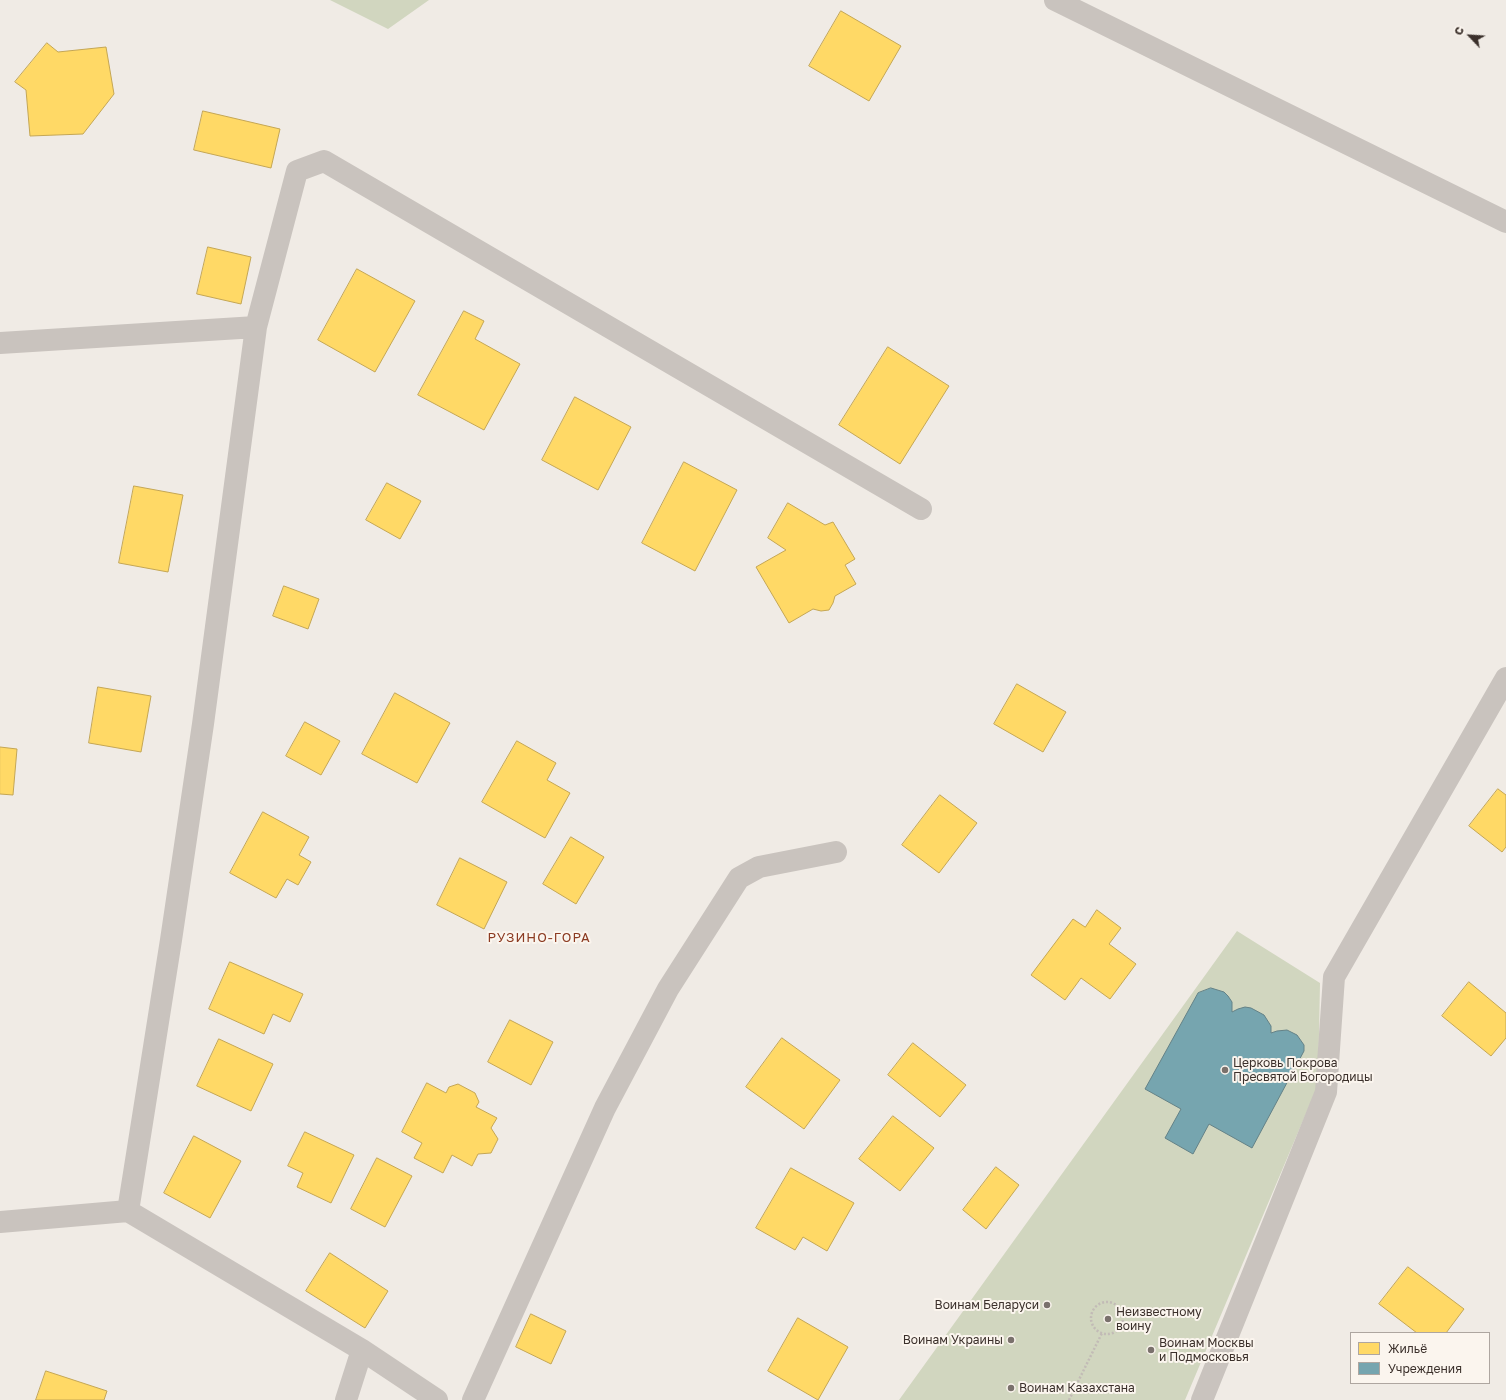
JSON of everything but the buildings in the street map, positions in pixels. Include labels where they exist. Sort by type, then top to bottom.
[{"type":"street","points":[[1056,0],[1506,222]]},
{"type":"street","points":[[128,1211],[204,724],[256,327],[297,171],[324,161],[921,509]]},
{"type":"street","points":[[0,344],[256,327]]},
{"type":"street","points":[[1202,1400],[1326,1092],[1334,977],[1506,678]]},
{"type":"street","points":[[473,1400],[606,1108],[668,988],[739,878],[759,867],[836,852]]},
{"type":"street","points":[[0,1222],[128,1211],[362,1350],[437,1400]]},
{"type":"street","points":[[346,1400],[362,1350]]},
{"type":"path","points":[[1105,1302],[1116,1304],[1123,1313],[1123,1324],[1112,1334],[1102,1333],[1093,1327],[1091,1317],[1092,1312],[1100,1304],[1105,1302]]},
{"type":"path","points":[[1069,1400],[1102,1333]]},
{"type":"green space","points":[[330,0],[429,0],[388,29]]},
{"type":"green space","points":[[1237,931],[1320,983],[1318,1085],[1185,1400],[899,1400]]},
{"type":"place","name":"Церковь Покрова Пресвятой Богородицы","points":[[1225,1070]]},
{"type":"place","name":"Воинам Беларуси","points":[[1047,1305]]},
{"type":"place","name":"Неизвестному воину","points":[[1108,1319]]},
{"type":"place","name":"Воинам Украины","points":[[1011,1340]]},
{"type":"place","name":"Воинам Москвы и Подмосковья","points":[[1151,1350]]},
{"type":"place","name":"Воинам Казахстана","points":[[1011,1388]]},
{"type":"district","name":"РУЗИНО-ГОРА","points":[[539,938]]}]
